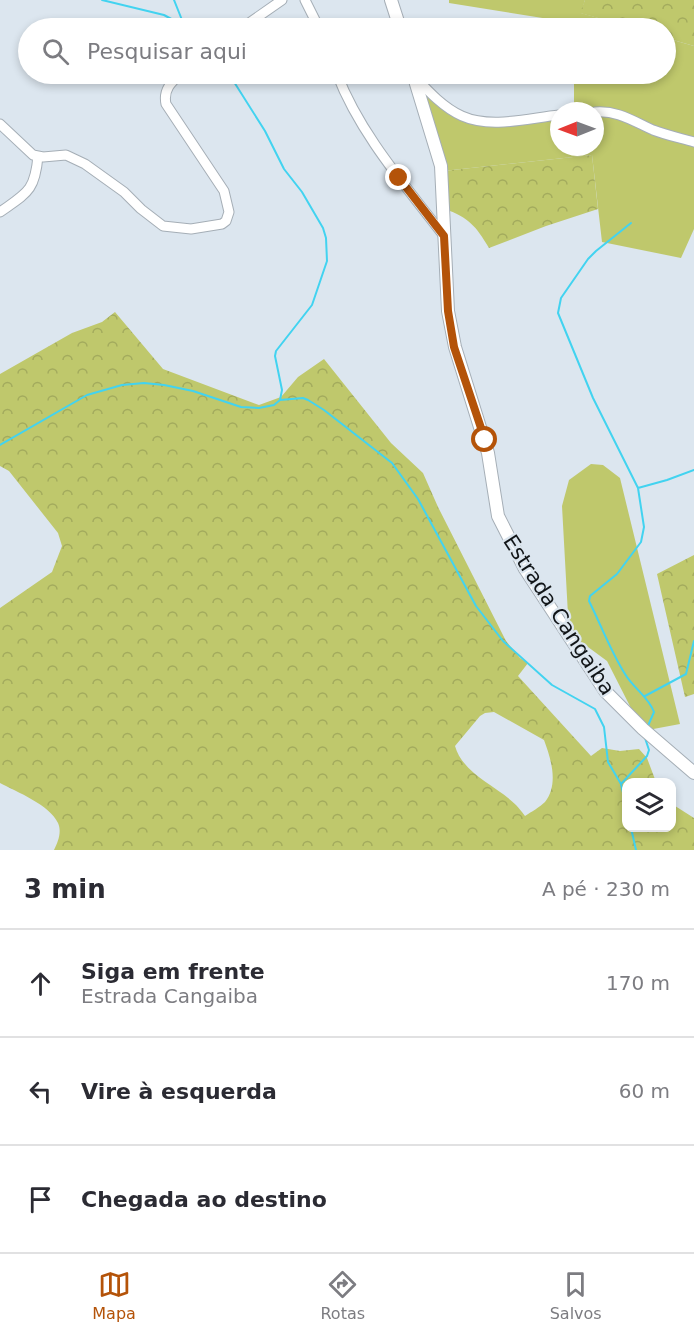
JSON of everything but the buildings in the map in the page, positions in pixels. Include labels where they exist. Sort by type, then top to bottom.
[{"type":"street","points":[[256,18],[282,0]]},
{"type":"street","points":[[306,0],[314,18]]},
{"type":"street","points":[[391,0],[397,18]]},
{"type":"street","points":[[0,124],[29,152],[38,156],[58,154],[73,157],[124,192],[163,226],[190,229],[222,224],[226,221],[229,212],[224,191],[166,104],[165,97],[171,84]]},
{"type":"street","points":[[343,84],[361,123],[399,178],[444,236]]},
{"type":"street","name":"Estrada Cangaiba","points":[[417,84],[439,157],[448,311],[454,347],[485,440],[495,505],[502,526],[525,569],[605,691],[630,717],[692,769]]},
{"type":"street","points":[[423,84],[448,108],[472,120],[497,122],[550,116]]},
{"type":"street","points":[[604,112],[621,114],[655,130],[694,141]]},
{"type":"street","points":[[0,212],[25,194],[32,185],[36,176],[38,156]]},
{"type":"green space","points":[[449,0],[585,0],[581,13],[599,18],[543,18],[449,3]]},
{"type":"green space","points":[[585,0],[694,0],[694,46],[676,41],[676,18],[598,18],[580,13]]},
{"type":"green space","points":[[676,41],[694,46],[694,229],[681,258],[602,242],[592,156],[604,156],[604,102],[574,102],[574,84],[676,84]]},
{"type":"green space","points":[[421,95],[482,120],[550,117],[550,156],[583,156],[443,171]]},
{"type":"green space","points":[[592,156],[598,209],[489,248],[471,224],[445,209],[443,171]]},
{"type":"green space","points":[[115,312],[163,369],[259,405],[281,397],[298,377],[324,359],[391,443],[423,473],[506,641],[520,658],[528,663],[518,676],[591,756],[602,748],[620,751],[639,749],[647,758],[654,778],[622,778],[622,832],[676,832],[676,807],[694,818],[694,850],[54,850],[60,830],[54,816],[32,800],[0,783],[0,608],[52,572],[62,546],[58,533],[9,471],[0,466],[0,374],[72,333],[102,322]],"holes":[[[494,712],[544,740],[553,779],[549,795],[545,802],[525,816],[508,798],[473,772],[459,756],[455,746],[480,716]]]},
{"type":"green space","points":[[591,464],[603,465],[620,478],[680,724],[648,730],[637,720],[607,661],[569,633],[562,506],[569,480]]},
{"type":"green space","points":[[694,555],[694,694],[685,697],[657,574]]},
{"type":"waterway","points":[[102,0],[170,18]]},
{"type":"waterway","points":[[174,0],[181,18]]},
{"type":"waterway","points":[[235,84],[265,131],[284,169],[302,192],[323,228],[326,238],[327,261],[312,305],[276,351],[282,390],[280,400]]},
{"type":"waterway","points":[[631,223],[588,259],[561,298],[558,313],[593,398],[638,488],[644,527],[641,542],[617,574],[590,596],[589,601],[620,666],[654,712],[647,728]]},
{"type":"waterway","points":[[0,445],[87,395],[122,385],[144,383],[164,385],[193,391],[241,407],[259,408],[274,405],[280,400],[303,398],[308,400],[392,463],[418,499],[476,606],[503,641],[552,685],[595,709],[604,727],[608,762],[622,788]]},
{"type":"waterway","points":[[638,488],[694,470]]},
{"type":"waterway","points":[[645,696],[686,674],[694,641]]},
{"type":"waterway","points":[[621,784],[647,756],[649,750],[645,738]]},
{"type":"waterway","points":[[632,832],[636,850]]},
{"type":"route","points":[[399,178],[444,236],[448,311],[454,347],[485,440]]}]
